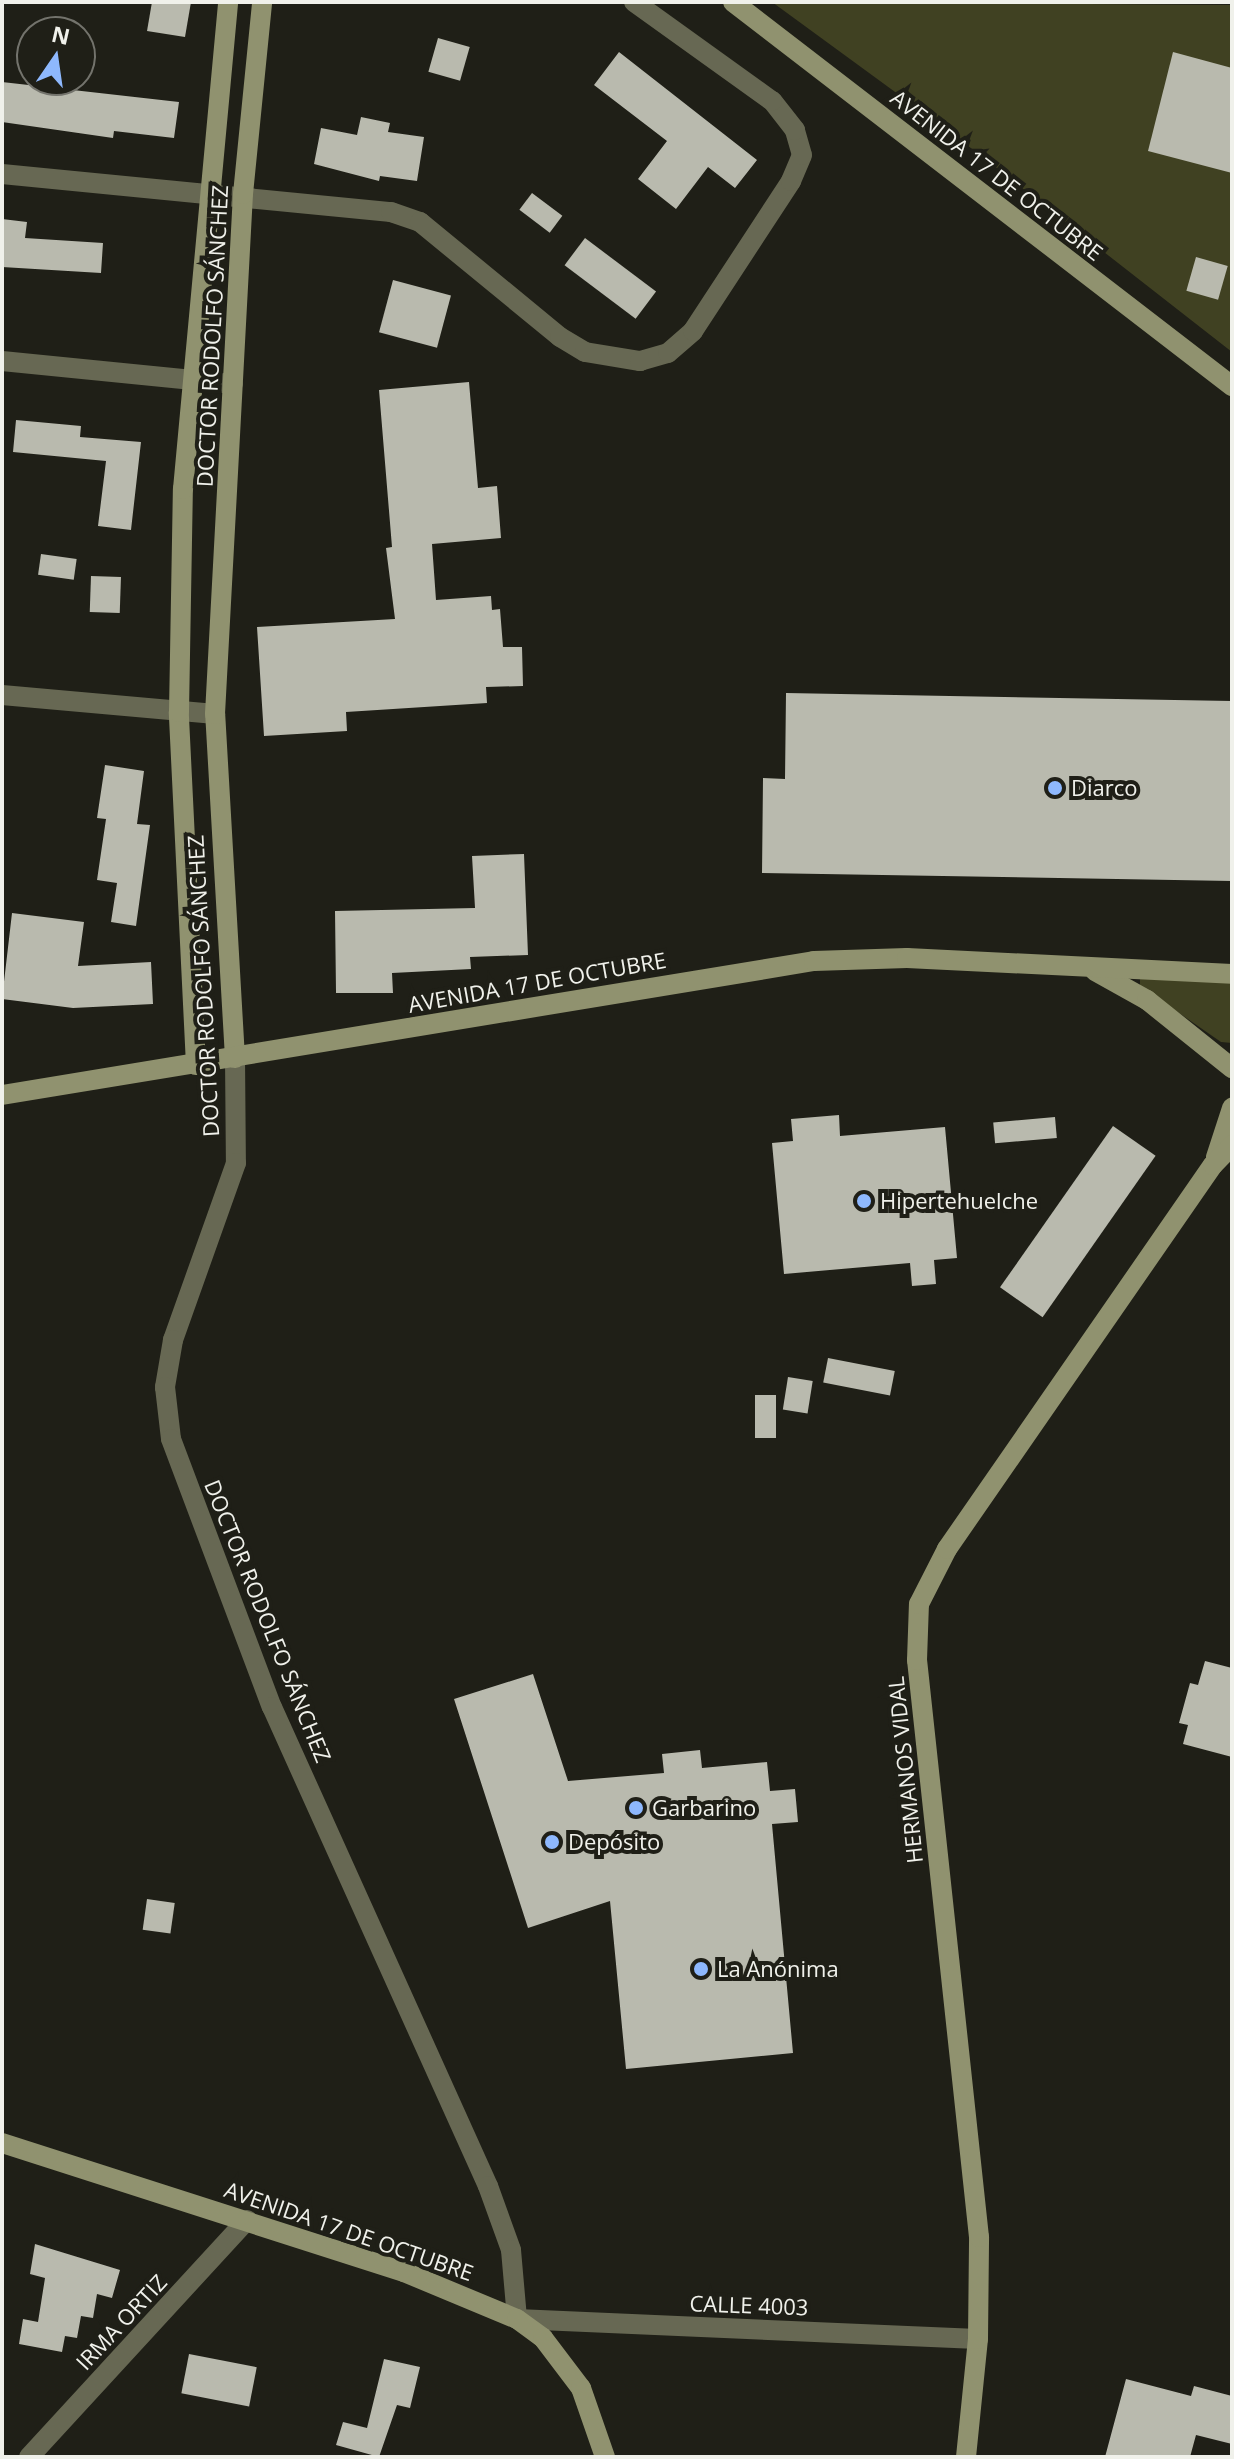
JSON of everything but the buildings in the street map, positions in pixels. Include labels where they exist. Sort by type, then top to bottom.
[{"type":"street","name":"DOCTOR RODOLFO SÁNCHEZ","points":[[196,1065],[179,712],[183,489],[228,2]]},
{"type":"street","name":"DOCTOR RODOLFO SÁNCHEZ","points":[[262,2],[243,194],[215,714],[235,1058],[236,1163],[173,1340],[165,1387],[171,1439],[272,1707],[488,2186],[511,2250],[517,2319]]},
{"type":"street","points":[[2,174],[243,194],[391,212],[420,222],[560,337],[585,352],[640,361],[668,353],[693,331],[791,181],[802,155],[795,130],[772,101],[634,2]]},
{"type":"street","name":"AVENIDA 17 DE OCTUBRE","points":[[733,2],[1232,386]]},
{"type":"street","points":[[2,361],[193,377],[233,384]]},
{"type":"street","points":[[2,695],[215,714]]},
{"type":"street","name":"AVENIDA 17 DE OCTUBRE","points":[[2,1095],[814,961],[907,958],[1232,974]]},
{"type":"street","name":"AVENIDA 17 DE OCTUBRE","points":[[1083,967],[1130,988],[1232,1068]]},
{"type":"street","name":"HERMANOS VIDAL","points":[[1213,1165],[1232,1108]]},
{"type":"street","name":"HERMANOS VIDAL","points":[[966,2457],[978,2339],[976,2197],[917,1660],[919,1604],[947,1549],[1213,1165],[1232,1145]]},
{"type":"street","name":"AVENIDA 17 DE OCTUBRE","points":[[2,2143],[404,2272],[517,2319],[565,2362],[593,2416],[605,2457]]},
{"type":"street","name":"IRMA ORTIZ","points":[[29,2457],[247,2220]]},
{"type":"street","name":"CALLE 4003","points":[[517,2319],[978,2339]]},
{"type":"green space","points":[[772,2],[1232,5],[1232,352],[958,138]]},
{"type":"green space","points":[[1140,978],[1232,983],[1232,1043],[1221,1042],[1140,986]]},
{"type":"place","name":"Diarco","points":[[1055,788]]},
{"type":"place","name":"Hipertehuelche","points":[[864,1201]]},
{"type":"place","name":"Garbarino","points":[[636,1808]]},
{"type":"place","name":"Depósito","points":[[552,1842]]},
{"type":"place","name":"La Anónima","points":[[701,1969]]}]
